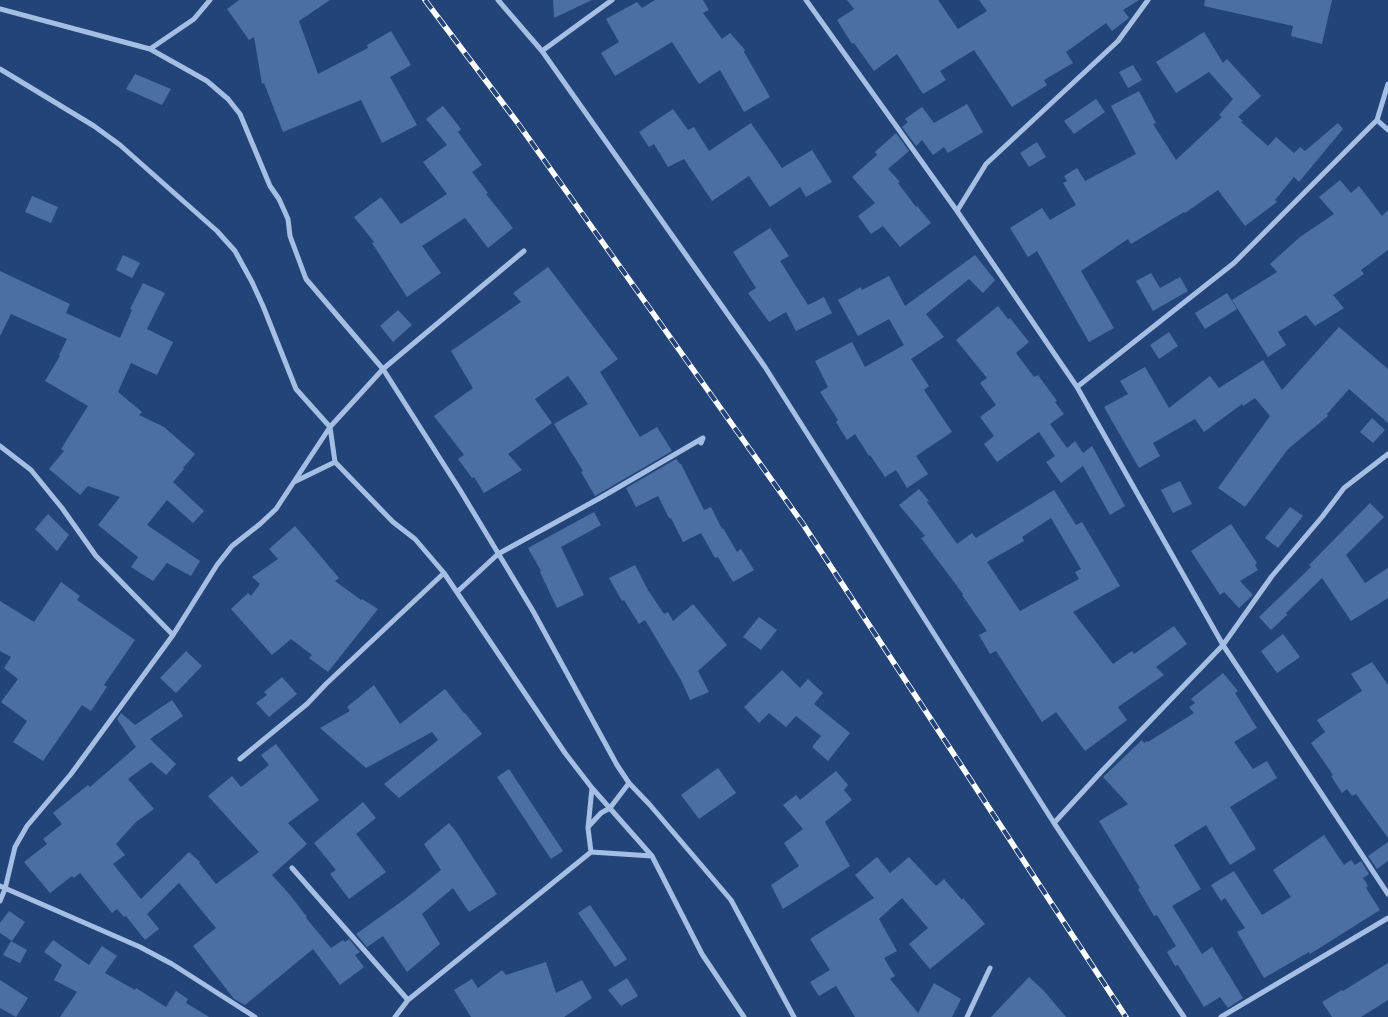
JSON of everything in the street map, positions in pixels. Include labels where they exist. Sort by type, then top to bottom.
[{"type":"street","points":[[150,49],[194,19],[210,0]]},
{"type":"street","points":[[498,0],[542,51],[766,368],[1054,823],[1184,1017]]},
{"type":"street","points":[[542,51],[612,0]]},
{"type":"street","points":[[806,0],[957,212],[1077,387],[1223,645],[1388,894]]},
{"type":"street","points":[[957,212],[986,164],[1118,41],[1148,0]]},
{"type":"street","points":[[0,10],[150,49],[207,81],[228,98],[240,114],[270,186],[279,199],[288,219],[290,236],[306,278],[383,369],[460,490],[533,611],[617,765],[630,783],[731,900],[794,1017]]},
{"type":"street","points":[[0,69],[94,126],[120,145],[217,231],[235,251],[252,282],[296,389],[330,427],[335,462],[393,522],[415,539],[444,573],[565,753],[592,788],[652,856],[702,954],[744,1017]]},
{"type":"street","points":[[1077,387],[1234,263],[1377,120],[1388,84]]},
{"type":"street","points":[[1377,120],[1388,130]]},
{"type":"street","points":[[0,901],[15,847],[27,826],[71,774],[173,635],[216,565],[232,546],[276,509],[330,427],[383,369],[524,251]]},
{"type":"street","points":[[457,592],[498,554],[703,438],[701,443]]},
{"type":"street","points":[[0,446],[31,470],[62,508],[96,556],[173,635]]},
{"type":"street","points":[[1054,823],[1223,645],[1272,576],[1322,518],[1344,488],[1388,454]]},
{"type":"street","points":[[293,482],[335,462]]},
{"type":"street","points":[[240,759],[307,704],[444,573]]},
{"type":"street","points":[[588,828],[601,813],[610,808],[630,783]]},
{"type":"street","points":[[591,852],[588,828],[592,788]]},
{"type":"street","points":[[395,1017],[408,1000],[591,852],[652,856]]},
{"type":"street","points":[[292,868],[408,1000]]},
{"type":"street","points":[[3,887],[140,947],[172,964],[255,1017]]},
{"type":"street","points":[[1221,1017],[1388,918]]},
{"type":"street","points":[[967,1017],[990,968]]},
{"type":"building","points":[[239,0],[330,0],[299,21],[318,74],[368,48],[367,45],[391,31],[411,65],[390,77],[417,125],[382,143],[361,100],[283,132],[264,83],[262,84],[254,37],[249,40],[227,9]]},
{"type":"building","points":[[553,0],[592,0],[554,18]]},
{"type":"building","points":[[655,0],[703,0],[709,10],[703,13],[722,39],[730,33],[745,50],[744,52],[770,97],[744,112],[720,70],[699,84],[672,42],[615,76],[601,53],[619,42],[606,19],[637,2],[642,8]]},
{"type":"building","points":[[847,0],[938,0],[958,29],[987,11],[979,0],[1139,0],[1123,10],[1129,18],[1112,31],[1106,23],[1066,52],[1073,63],[1044,80],[1047,85],[1012,107],[974,50],[940,71],[946,80],[923,94],[897,54],[874,71],[854,43],[852,44],[837,20],[854,9]]},
{"type":"building","points":[[1205,0],[1332,0],[1322,44],[1291,36],[1293,26],[1204,6]]},
{"type":"building","points":[[1204,32],[1223,63],[1227,59],[1261,96],[1238,117],[1243,121],[1241,122],[1268,146],[1276,137],[1294,153],[1300,147],[1305,151],[1338,123],[1343,129],[1299,182],[1294,177],[1275,200],[1277,202],[1245,226],[1218,190],[1185,213],[1131,244],[1128,239],[1081,271],[1114,328],[1089,342],[1037,251],[1028,257],[1010,228],[1042,208],[1050,220],[1076,205],[1063,183],[1067,181],[1064,176],[1077,168],[1085,181],[1136,154],[1111,106],[1139,91],[1156,123],[1153,124],[1176,160],[1222,117],[1219,115],[1233,99],[1209,72],[1176,93],[1156,62]]},
{"type":"building","points":[[1133,65],[1142,80],[1128,88],[1119,72]]},
{"type":"building","points":[[135,74],[171,89],[162,105],[126,89]]},
{"type":"building","points":[[1096,99],[1105,112],[1074,134],[1064,121]]},
{"type":"building","points":[[967,104],[983,132],[948,153],[944,147],[933,155],[922,140],[916,146],[902,127],[908,122],[905,119],[922,107],[934,123]]},
{"type":"building","points":[[443,106],[461,129],[458,132],[482,165],[472,172],[488,193],[486,194],[513,228],[488,248],[465,218],[422,246],[441,273],[407,297],[372,243],[374,242],[354,217],[381,197],[401,224],[447,194],[423,162],[447,145],[426,119]]},
{"type":"building","points":[[673,109],[688,130],[694,127],[709,151],[751,123],[782,168],[812,150],[832,182],[806,197],[800,187],[770,207],[749,176],[712,201],[684,159],[668,167],[654,144],[649,147],[639,132]]},
{"type":"building","points":[[896,133],[909,151],[888,169],[900,182],[898,183],[916,207],[931,223],[900,247],[883,226],[871,234],[858,216],[875,203],[852,177],[877,155],[875,152]]},
{"type":"building","points":[[1037,142],[1046,157],[1029,167],[1020,153]]},
{"type":"building","points":[[1340,180],[1351,193],[1359,186],[1382,216],[1388,210],[1388,250],[1361,270],[1364,274],[1333,295],[1344,308],[1315,326],[1306,315],[1278,332],[1286,345],[1268,357],[1232,300],[1277,272],[1270,264],[1300,237],[1334,214],[1319,197]]},
{"type":"building","points":[[32,196],[58,207],[51,223],[25,212]]},
{"type":"building","points":[[770,228],[789,256],[780,261],[808,305],[824,297],[832,313],[796,331],[786,312],[769,322],[748,293],[756,288],[733,252]]},
{"type":"building","points":[[123,255],[140,263],[132,278],[116,270]]},
{"type":"building","points":[[975,255],[995,280],[983,293],[969,279],[926,314],[944,337],[911,359],[929,386],[924,390],[952,432],[916,456],[928,474],[907,488],[896,470],[885,477],[855,434],[847,440],[836,422],[838,420],[820,392],[828,387],[815,361],[852,342],[865,367],[904,345],[889,319],[858,336],[838,300],[861,287],[862,290],[889,276],[905,306]]},
{"type":"building","points":[[548,267],[618,359],[600,372],[640,437],[657,427],[672,451],[595,496],[581,472],[583,471],[554,424],[588,404],[568,376],[535,399],[552,423],[508,454],[522,470],[484,493],[474,477],[472,478],[458,459],[464,455],[434,416],[473,388],[451,351],[521,302],[513,293]]},
{"type":"building","points":[[0,271],[70,304],[66,313],[120,338],[132,310],[130,309],[143,283],[165,293],[147,329],[173,342],[157,375],[131,363],[118,392],[142,412],[139,415],[164,427],[195,454],[173,482],[204,511],[193,523],[167,500],[147,525],[200,561],[191,576],[167,563],[153,581],[131,567],[138,557],[98,525],[120,497],[88,486],[80,495],[49,469],[64,451],[61,449],[88,406],[45,381],[60,356],[67,339],[11,314],[0,336]]},
{"type":"building","points":[[1151,273],[1160,288],[1180,277],[1188,291],[1153,311],[1136,281]]},
{"type":"building","points":[[1227,293],[1237,309],[1205,329],[1195,313]]},
{"type":"building","points":[[998,306],[1029,342],[1016,353],[1034,377],[1038,375],[1064,414],[1050,424],[1067,448],[1075,441],[1083,453],[1092,446],[1125,506],[1110,515],[1083,466],[1061,483],[1046,462],[1055,456],[1039,432],[997,462],[984,444],[994,436],[980,417],[996,405],[980,383],[987,378],[956,340]]},
{"type":"building","points":[[398,310],[412,325],[393,342],[380,326]]},
{"type":"building","points":[[1339,327],[1388,369],[1388,423],[1349,389],[1327,414],[1328,416],[1288,449],[1245,507],[1218,488],[1270,416],[1255,398],[1243,406],[1242,404],[1204,432],[1195,419],[1153,443],[1160,456],[1139,468],[1104,407],[1128,394],[1120,381],[1145,367],[1169,408],[1210,376],[1219,388],[1263,360],[1282,390]]},
{"type":"building","points":[[1169,332],[1178,346],[1159,359],[1150,345]]},
{"type":"building","points":[[1372,418],[1385,430],[1373,443],[1360,432]]},
{"type":"building","points":[[676,459],[681,464],[704,510],[711,507],[737,552],[741,549],[754,570],[733,582],[718,557],[715,558],[701,533],[683,542],[658,496],[636,507],[626,488]]},
{"type":"building","points":[[1180,481],[1192,504],[1173,513],[1161,490]]},
{"type":"building","points":[[919,489],[957,544],[972,533],[976,538],[1054,490],[1076,525],[1082,522],[1120,586],[1073,612],[1113,664],[1132,651],[1134,654],[1174,626],[1187,644],[1156,667],[1164,675],[1118,707],[1127,720],[1085,751],[1056,712],[1042,722],[996,651],[990,654],[979,635],[987,631],[963,594],[921,538],[925,536],[899,505]],"holes":[[[1051,518],[1081,569],[1075,572],[1079,579],[1020,611],[987,562],[1024,541],[1022,537]]]},
{"type":"building","points":[[1370,503],[1384,517],[1346,555],[1365,583],[1388,568],[1388,598],[1351,621],[1322,578],[1271,630],[1259,617],[1311,567],[1309,565]]},
{"type":"building","points":[[1290,507],[1303,516],[1278,548],[1265,538]]},
{"type":"building","points":[[594,512],[601,525],[561,547],[584,595],[557,608],[541,571],[528,548]]},
{"type":"building","points":[[48,514],[69,535],[57,551],[35,529]]},
{"type":"building","points":[[1231,524],[1257,563],[1255,565],[1258,570],[1240,581],[1253,595],[1239,608],[1224,592],[1220,595],[1191,551]]},
{"type":"building","points":[[295,526],[339,578],[335,581],[361,600],[378,609],[328,672],[309,658],[312,655],[291,639],[272,655],[231,609],[248,593],[251,596],[260,584],[252,577],[278,559],[269,549]]},
{"type":"building","points":[[635,565],[648,590],[664,614],[668,612],[673,621],[693,604],[727,645],[698,671],[709,692],[690,700],[681,680],[645,620],[639,624],[624,600],[622,601],[609,578]]},
{"type":"building","points":[[61,582],[80,596],[77,600],[135,640],[104,685],[107,687],[91,711],[82,705],[43,761],[13,742],[27,721],[1,702],[18,679],[4,668],[11,657],[0,651],[0,601],[34,622]]},
{"type":"building","points":[[759,617],[777,630],[761,650],[743,637]]},
{"type":"building","points":[[1283,634],[1300,657],[1277,673],[1261,651]]},
{"type":"building","points":[[186,651],[202,666],[176,693],[160,678]]},
{"type":"building","points":[[1372,662],[1388,685],[1388,838],[1356,794],[1352,796],[1347,789],[1342,793],[1331,776],[1333,775],[1311,743],[1325,732],[1317,720],[1362,691],[1351,674]]},
{"type":"building","points":[[782,670],[800,688],[808,679],[823,693],[814,704],[850,733],[828,761],[812,747],[821,736],[796,716],[786,727],[769,713],[759,723],[744,707]]},
{"type":"building","points":[[1223,673],[1238,691],[1235,693],[1257,728],[1234,742],[1253,769],[1267,761],[1277,778],[1230,807],[1256,849],[1230,865],[1206,825],[1174,845],[1201,889],[1172,906],[1202,954],[1212,947],[1243,998],[1228,1008],[1220,997],[1204,1007],[1178,965],[1175,966],[1167,952],[1176,946],[1157,915],[1154,916],[1138,889],[1140,888],[1099,821],[1128,804],[1103,777],[1142,740],[1144,743],[1148,742],[1194,713],[1189,707],[1195,703],[1191,699]]},
{"type":"building","points":[[282,677],[297,694],[269,717],[256,703],[267,695],[264,692]]},
{"type":"building","points":[[374,685],[400,724],[445,689],[482,734],[399,798],[384,784],[438,740],[432,732],[366,768],[320,728],[350,711],[347,707]]},
{"type":"building","points":[[172,700],[183,716],[150,739],[176,764],[166,775],[151,762],[128,779],[154,809],[136,822],[116,844],[125,855],[113,864],[141,899],[189,852],[200,862],[216,884],[259,852],[208,796],[232,776],[241,787],[269,765],[261,755],[276,744],[319,800],[288,823],[307,844],[272,875],[331,948],[343,940],[345,942],[349,939],[360,952],[355,955],[364,967],[340,985],[313,949],[245,1005],[234,999],[193,946],[216,928],[179,883],[147,914],[159,929],[145,940],[126,916],[124,917],[117,909],[112,913],[80,873],[74,878],[72,876],[50,893],[24,862],[47,844],[43,839],[62,824],[53,813],[88,785],[90,787],[136,747],[117,719],[121,713],[135,725]]},
{"type":"building","points":[[718,768],[736,793],[699,819],[681,795]]},
{"type":"building","points":[[509,769],[563,851],[551,859],[497,777]]},
{"type":"building","points":[[836,771],[848,785],[844,790],[852,800],[825,822],[850,866],[783,909],[771,885],[799,866],[784,843],[803,829],[783,805],[796,795],[800,800]]},
{"type":"building","points":[[363,802],[376,818],[356,834],[386,872],[349,899],[330,874],[336,870],[314,843]]},
{"type":"building","points":[[449,823],[497,894],[469,912],[453,888],[422,914],[440,944],[407,972],[383,936],[367,947],[356,934],[405,899],[441,870],[424,844]]},
{"type":"building","points":[[1324,835],[1344,865],[1351,860],[1355,865],[1361,861],[1369,874],[1363,878],[1368,886],[1366,888],[1380,910],[1310,954],[1309,952],[1264,978],[1237,932],[1245,928],[1225,898],[1221,901],[1211,885],[1234,871],[1262,915],[1291,897],[1273,870]]},
{"type":"building","points":[[1388,842],[1388,861],[1377,869],[1368,856]]},
{"type":"building","points":[[877,857],[890,873],[909,857],[936,886],[944,879],[985,924],[930,969],[909,944],[928,928],[902,898],[879,919],[897,951],[884,958],[895,976],[890,979],[918,1013],[934,983],[961,999],[952,1017],[855,1017],[836,986],[819,996],[810,982],[830,970],[810,939],[874,898],[855,875]]},
{"type":"building","points":[[590,905],[627,959],[615,967],[578,913]]},
{"type":"building","points":[[9,911],[25,922],[12,941],[0,933],[0,923]]},
{"type":"building","points":[[53,940],[89,965],[102,946],[117,956],[105,973],[135,990],[136,988],[166,1007],[176,991],[188,999],[186,1003],[209,1017],[60,1017],[77,992],[54,980],[62,965],[44,952]]},
{"type":"building","points":[[11,941],[27,950],[20,963],[3,955]]},
{"type":"building","points":[[546,962],[556,993],[582,980],[592,998],[564,1017],[471,1017],[454,990],[472,979],[478,988],[502,970],[506,975]]},
{"type":"building","points":[[1388,963],[1388,1000],[1361,1017],[1332,1017],[1322,1002]]},
{"type":"building","points":[[1029,977],[1044,991],[1066,1017],[991,1017]]},
{"type":"building","points":[[627,978],[638,996],[621,1006],[608,990]]},
{"type":"building","points":[[0,980],[28,998],[16,1017],[0,1008]]},
{"type":"railway","points":[[425,0],[517,122],[803,524],[1126,1017]]}]
